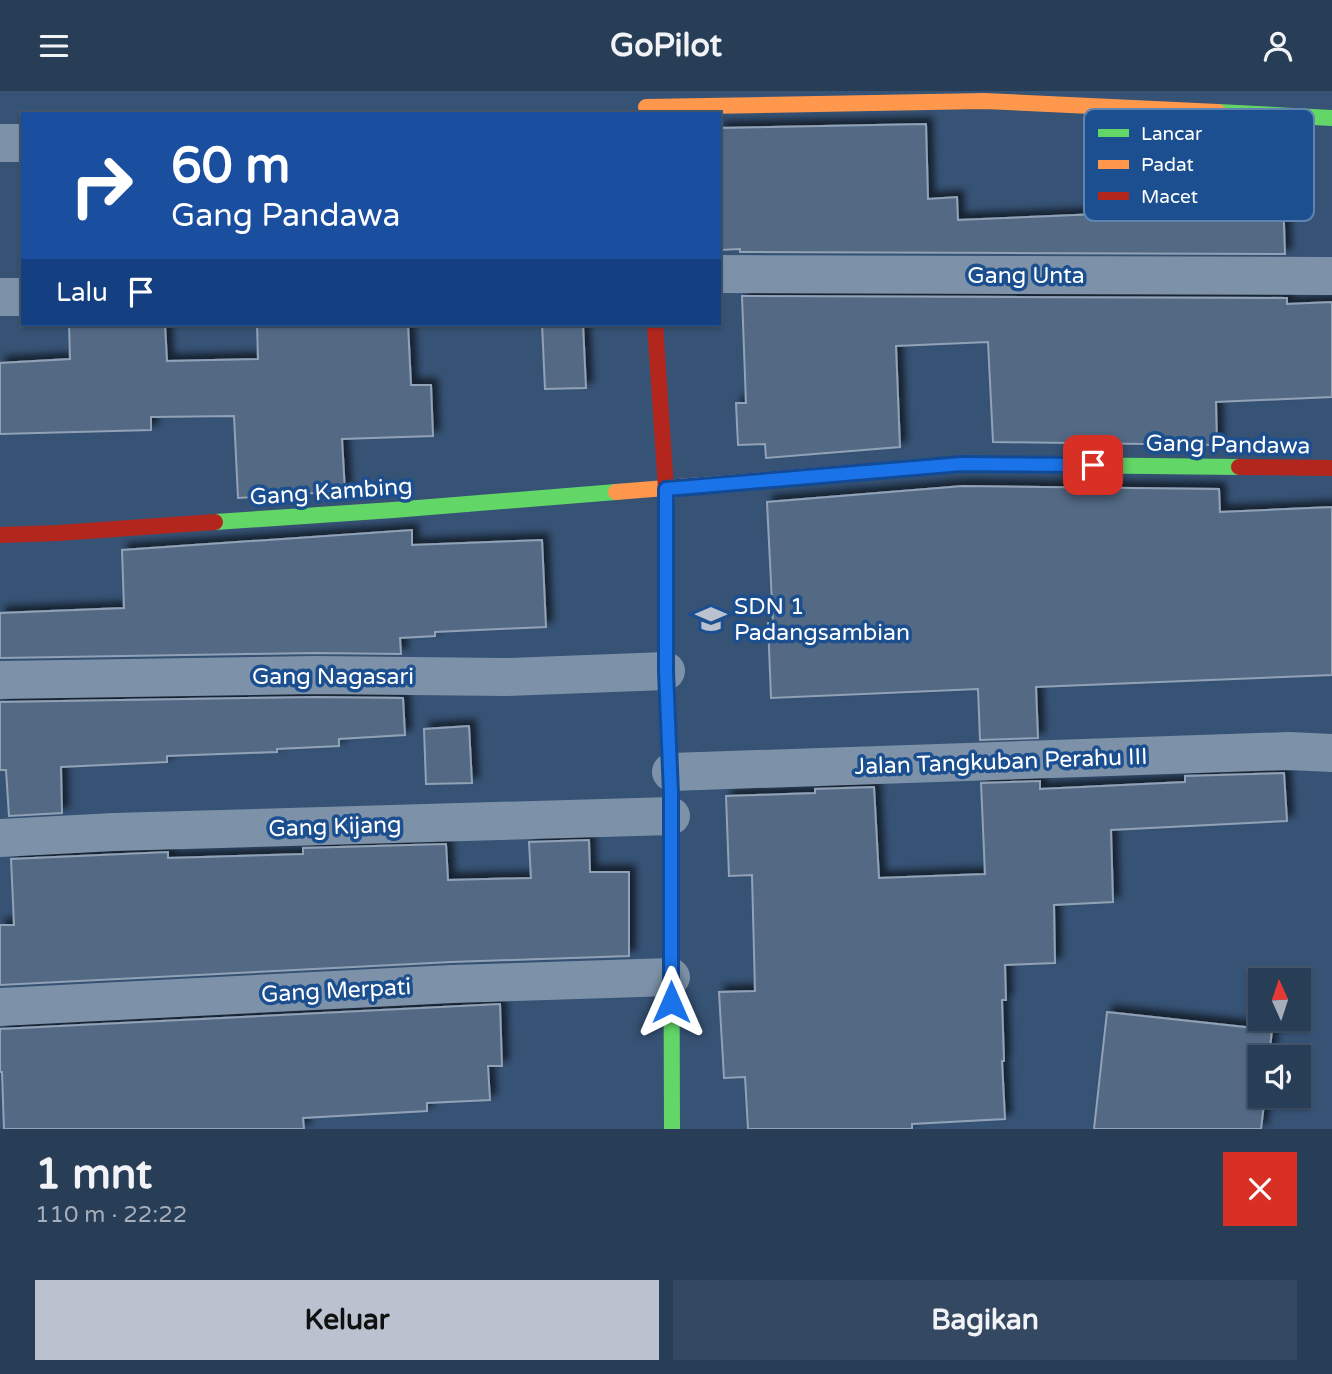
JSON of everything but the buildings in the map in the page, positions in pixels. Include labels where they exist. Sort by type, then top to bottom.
[{"type":"street","points":[[646,104],[984,101],[1148,109]]},
{"type":"street","points":[[1314,117],[1332,118]]},
{"type":"street","points":[[0,143],[21,143]]},
{"type":"street","name":"Gang Unta","points":[[721,274],[1332,276]]},
{"type":"street","points":[[0,297],[21,296]]},
{"type":"street","points":[[655,326],[666,489],[672,1129]]},
{"type":"street","name":"Gang Pandawa","points":[[666,489],[962,464],[1329,468]]},
{"type":"street","name":"Gang Kambing","points":[[0,535],[393,510],[666,489]]},
{"type":"street","name":"Gang Nagasari","points":[[0,680],[315,675],[506,677],[666,671]]},
{"type":"street","name":"Jalan Tangkuban Perahu III","points":[[670,772],[1289,751],[1332,753]]},
{"type":"street","name":"Gang Kijang","points":[[0,838],[114,832],[671,816]]},
{"type":"street","name":"Gang Merpati","points":[[0,1007],[452,984],[671,977]]},
{"type":"traffic: fast","points":[[1314,117],[1332,118]]},
{"type":"traffic: fast","points":[[922,467],[962,464],[1239,467]]},
{"type":"traffic: fast","points":[[215,522],[616,492]]},
{"type":"traffic: fast","points":[[668,724],[672,1129]]},
{"type":"traffic: slow","points":[[646,107],[984,101],[1154,109]]},
{"type":"traffic: slow","points":[[616,492],[922,467]]},
{"type":"traffic: jam","points":[[655,326],[666,489],[668,724]]},
{"type":"traffic: jam","points":[[1239,467],[1330,468]]},
{"type":"traffic: jam","points":[[0,535],[215,522]]},
{"type":"place","name":"SDN 1 Padangsambian","points":[[711,619]]},
{"type":"route","points":[[671,1002],[666,489],[962,464],[1093,465]]}]
